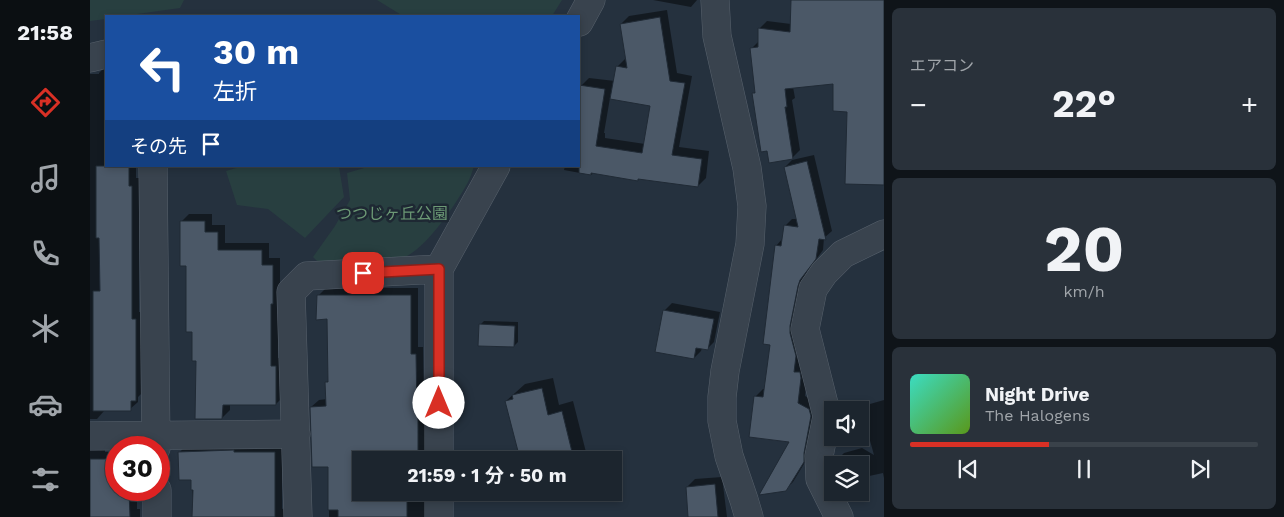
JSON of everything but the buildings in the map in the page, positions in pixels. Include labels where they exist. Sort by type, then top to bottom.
[{"type":"street","points":[[580,20],[591,0]]},
{"type":"street","points":[[715,0],[717,36],[743,151],[752,206],[750,244],[725,371],[722,397],[722,421],[748,517]]},
{"type":"street","points":[[90,58],[105,54]]},
{"type":"street","points":[[153,167],[156,436]]},
{"type":"street","points":[[439,451],[439,269],[495,167]]},
{"type":"street","points":[[839,517],[820,479],[819,456],[827,416],[805,330],[813,289],[824,274],[843,254],[884,234]]},
{"type":"street","points":[[298,517],[292,292],[307,276],[439,269]]},
{"type":"street","points":[[170,441],[296,434]]},
{"type":"street","points":[[90,436],[105,437]]},
{"type":"street","points":[[157,501],[157,517]]},
{"type":"street","points":[[439,501],[439,517]]},
{"type":"green space","points":[[90,0],[184,0],[180,8],[130,15],[105,15],[105,19],[90,21]]},
{"type":"green space","points":[[377,0],[562,0],[553,15],[401,15]]},
{"type":"green space","points":[[240,167],[339,167],[344,197],[305,238],[268,209],[237,205],[226,171]]},
{"type":"green space","name":"つつじヶ丘公園","points":[[368,167],[474,167],[462,193],[447,215],[420,247],[411,254],[402,258],[382,261],[317,261],[313,257],[335,226],[350,200],[347,173]]},
{"type":"route","points":[[363,273],[439,269],[439,403]]}]
